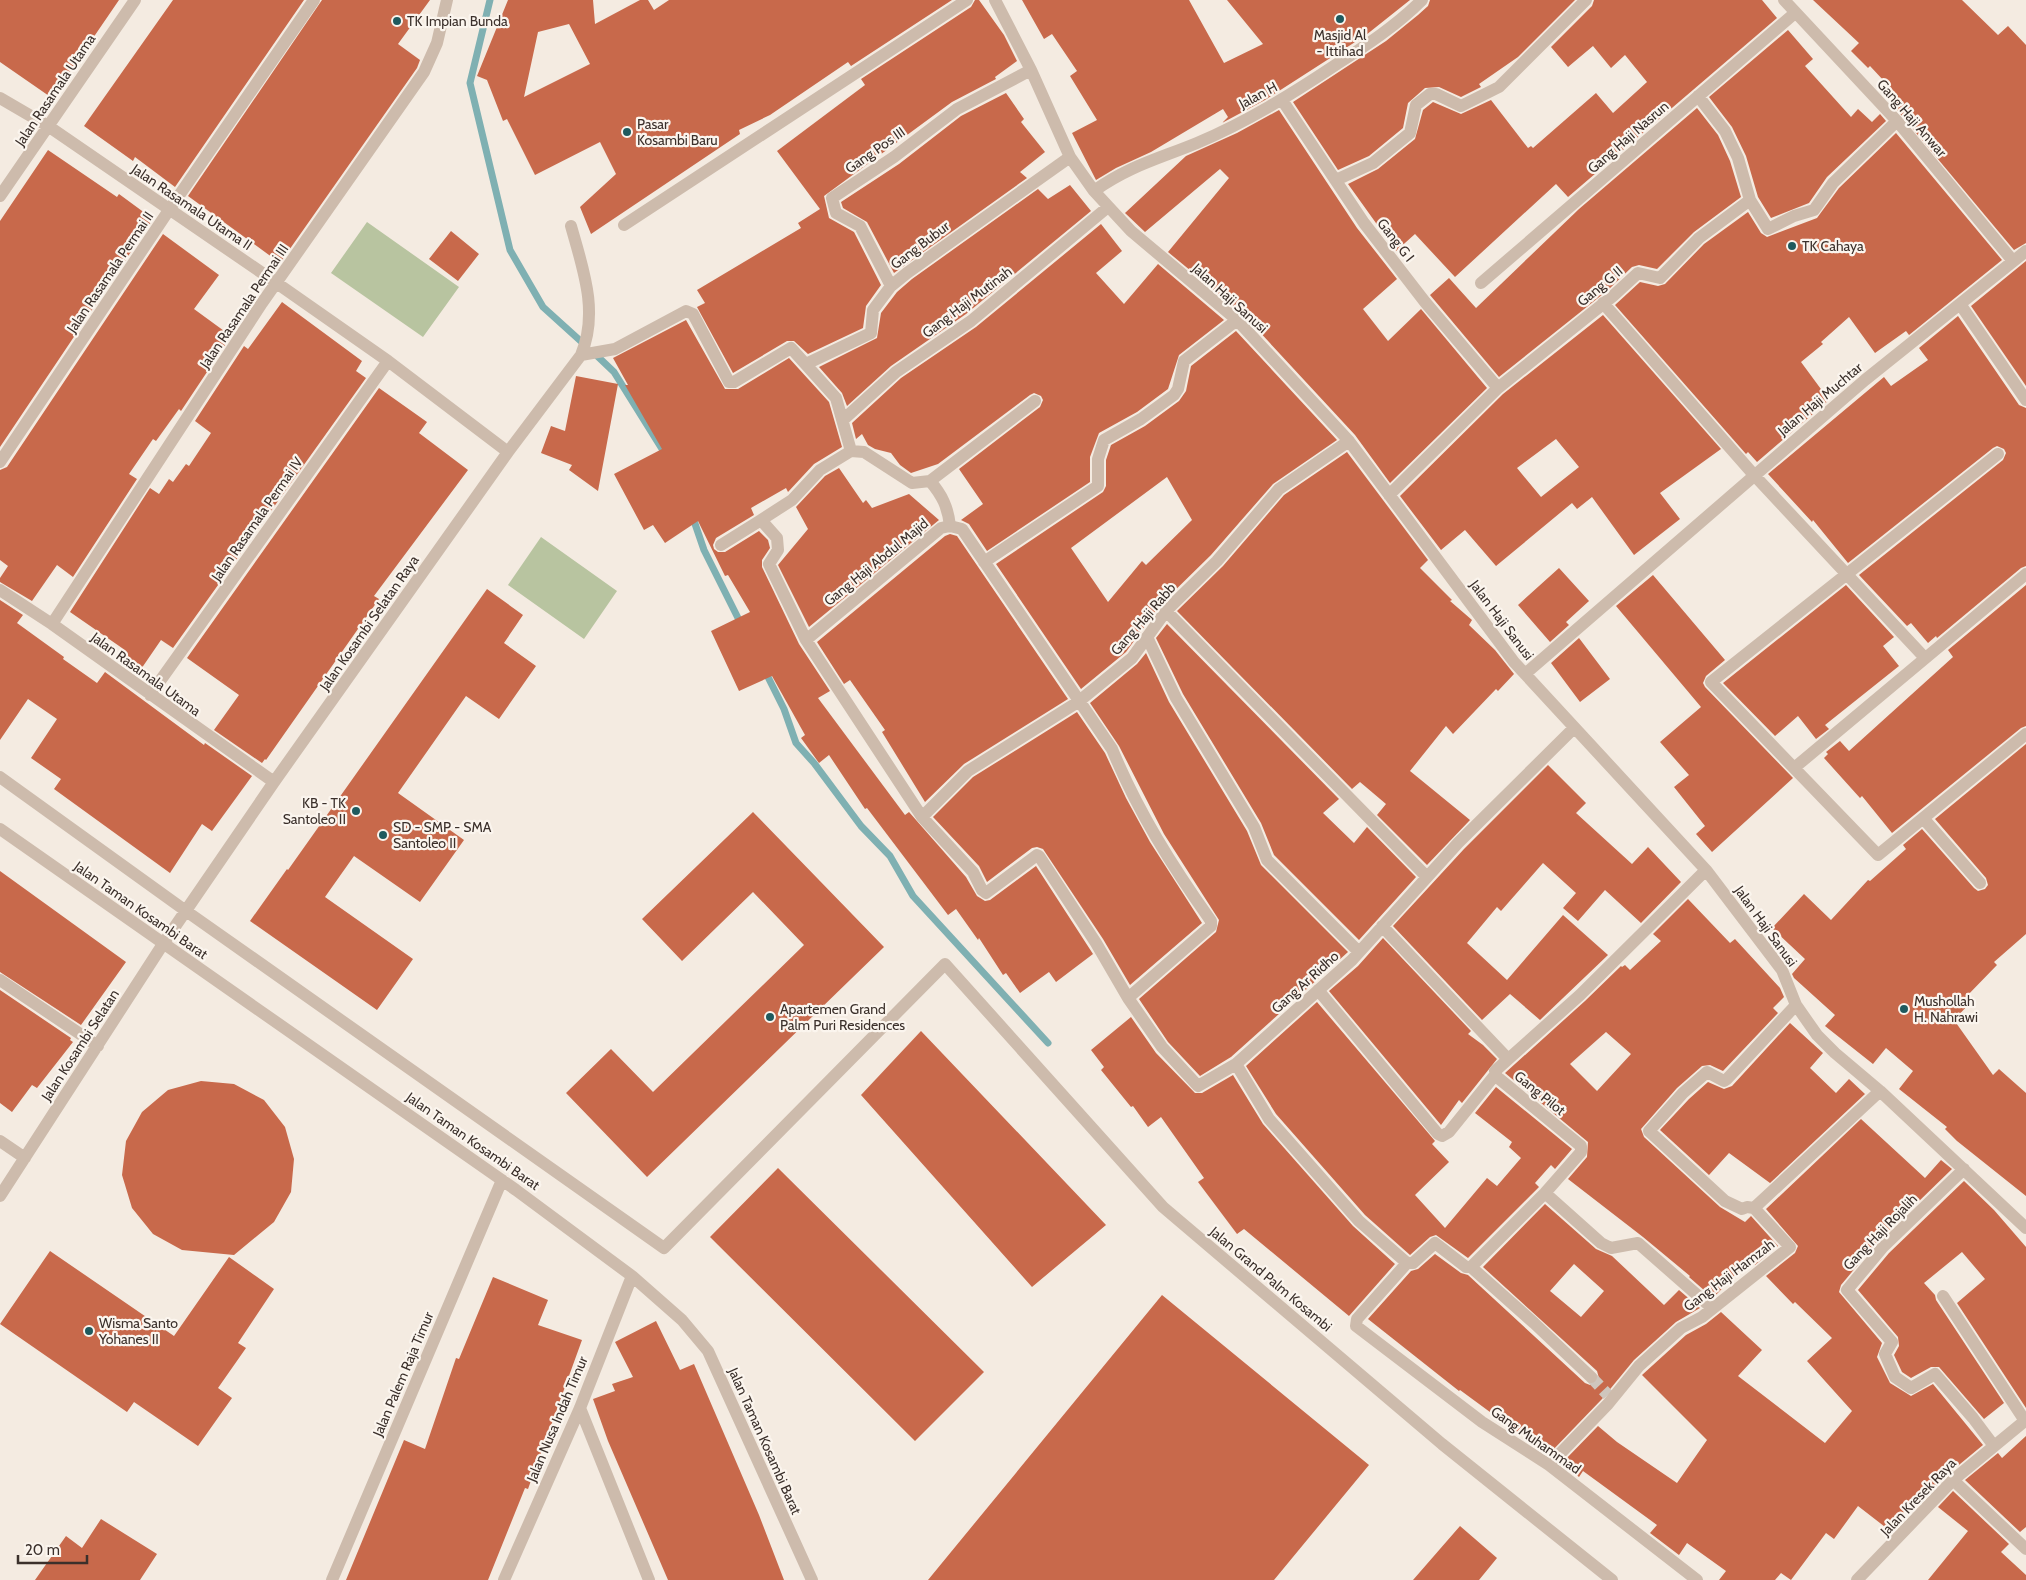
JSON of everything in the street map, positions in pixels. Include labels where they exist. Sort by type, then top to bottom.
[{"type":"street","name":"Jalan Rasamala Utama","points":[[0,196],[135,0]]},
{"type":"street","name":"Jalan Rasamala Permai II","points":[[0,462],[169,210],[314,0]]},
{"type":"street","name":"Jalan Rasamala Permai III","points":[[52,624],[277,284],[424,72],[437,43],[447,0]]},
{"type":"street","points":[[624,225],[967,0]]},
{"type":"street","name":"Jalan Haji Sanusi","points":[[995,0],[1031,70],[1070,157],[1094,191],[1131,231],[1237,320],[1349,442],[1525,674],[1706,870],[1782,970],[1796,1005],[1817,1035],[1835,1054],[1880,1091],[2026,1228]]},
{"type":"street","name":"Jalan H","points":[[1094,191],[1111,178],[1144,162],[1198,143],[1282,100],[1377,38],[1422,0]]},
{"type":"street","points":[[1336,180],[1373,164],[1410,133],[1416,105],[1430,94],[1436,94],[1461,106],[1500,87],[1586,0]]},
{"type":"street","name":"Gang Haji Anwar","points":[[1784,0],[1897,121],[2014,261]]},
{"type":"street","name":"Gang Haji Nasrun","points":[[1481,283],[1795,13]]},
{"type":"street","name":"Gang Pos III","points":[[891,286],[860,226],[836,213],[832,198],[894,157],[957,109],[1031,70]]},
{"type":"street","points":[[1698,96],[1725,131],[1738,158],[1750,200],[1768,229],[1794,216],[1813,211],[1833,183],[1897,121]]},
{"type":"street","name":"Jalan Rasamala Utama II","points":[[0,98],[48,126],[388,361],[508,452]]},
{"type":"street","name":"Gang G I","points":[[1282,100],[1364,222],[1425,302],[1498,388]]},
{"type":"street","name":"Gang Bubur","points":[[806,364],[871,334],[873,310],[891,286],[907,272],[1070,157]]},
{"type":"street","name":"Gang G II","points":[[1389,495],[1498,388],[1640,272],[1660,278],[1699,238],[1750,200]]},
{"type":"street","name":"Gang Haji Mutinah","points":[[844,420],[896,372],[971,321],[1108,207]]},
{"type":"street","name":"Jalan Kosambi Selatan Raya","points":[[184,913],[274,782],[508,452],[581,355],[588,340],[590,314],[588,286],[571,226]]},
{"type":"street","name":"Jalan Haji Muchtar","points":[[1525,674],[1865,380],[2026,251]]},
{"type":"street","points":[[1603,303],[1754,475],[1925,658]]},
{"type":"street","points":[[1960,304],[2026,400]]},
{"type":"street","points":[[581,355],[615,349],[686,311],[693,314],[729,382],[734,382],[791,348],[836,398],[844,420],[851,452]]},
{"type":"street","points":[[984,562],[1098,486],[1098,459],[1104,441],[1141,419],[1174,395],[1178,389],[1184,362],[1237,320]]},
{"type":"street","name":"Jalan Rasamala Permai IV","points":[[150,695],[388,361]]},
{"type":"street","points":[[721,545],[792,500],[820,470],[851,452],[864,452],[912,483],[930,480],[1035,401]]},
{"type":"street","name":"Gang Haji Rabb","points":[[922,817],[968,771],[1078,702],[1132,658],[1166,611],[1217,561],[1279,489],[1349,442]]},
{"type":"street","points":[[1998,454],[1711,682],[1878,855],[2026,734]]},
{"type":"street","points":[[930,480],[940,492],[948,508],[950,526]]},
{"type":"street","points":[[761,520],[777,538],[778,550],[769,564],[806,640],[922,817],[973,872],[983,892],[986,893],[1036,855],[1039,856],[1096,943],[1128,998]]},
{"type":"street","name":"Gang Haji Abdul Majid","points":[[806,640],[941,528],[950,526],[962,529],[1078,702],[1112,749],[1129,790],[1168,860],[1212,921],[1211,926],[1128,998]]},
{"type":"street","points":[[1794,768],[2026,574]]},
{"type":"street","name":"Jalan Rasamala Utama","points":[[0,590],[52,624],[274,782]]},
{"type":"street","points":[[1166,611],[1427,877]]},
{"type":"street","points":[[1147,637],[1176,698],[1254,827],[1267,860],[1359,952]]},
{"type":"street","name":"Gang Ar Ridho","points":[[1128,998],[1162,1047],[1198,1086],[1236,1064],[1359,952],[1458,843],[1574,728]]},
{"type":"street","name":"Jalan Taman Kosambi Barat","points":[[0,777],[184,913],[664,1248],[945,964]]},
{"type":"street","points":[[1923,818],[1980,882]]},
{"type":"street","name":"Jalan Taman Kosambi Barat","points":[[0,829],[502,1180],[632,1276],[682,1320],[708,1351],[812,1580]]},
{"type":"street","name":"Gang Pilot","points":[[1471,1267],[1545,1193],[1581,1152],[1582,1147],[1495,1075],[1495,1071],[1580,995],[1706,870]]},
{"type":"street","name":"Jalan Kosambi Selatan","points":[[0,1196],[98,1046],[160,940],[184,913]]},
{"type":"street","points":[[1382,926],[1508,1059]]},
{"type":"street","name":"Jalan Grand Palm Kosambi","points":[[945,964],[1163,1207],[1442,1444],[1612,1580]]},
{"type":"street","points":[[0,980],[98,1046]]},
{"type":"street","points":[[1318,990],[1438,1134],[1442,1136],[1449,1132],[1495,1075]]},
{"type":"street","points":[[1796,1005],[1727,1079],[1724,1081],[1707,1072],[1683,1093],[1649,1131],[1725,1201],[1742,1210],[1747,1207],[1754,1208],[1880,1091]]},
{"type":"street","points":[[1236,1064],[1269,1119],[1359,1221],[1407,1263],[1413,1263],[1435,1243],[1466,1267],[1471,1267],[1540,1328],[1591,1377]]},
{"type":"street","points":[[0,1141],[25,1158]]},
{"type":"street","name":"Gang Haji Rojalih","points":[[1964,1169],[1883,1247],[1847,1290],[1892,1342],[1885,1354],[1895,1377],[1911,1388],[1934,1374],[1994,1446]]},
{"type":"street","name":"Jalan Palem Raja Timur","points":[[332,1580],[502,1180]]},
{"type":"street","points":[[1545,1193],[1600,1243],[1611,1248],[1638,1243],[1712,1308]]},
{"type":"street","name":"Gang Haji Hamzah","points":[[1549,1465],[1610,1396],[1681,1328],[1702,1317],[1790,1247],[1754,1208]]},
{"type":"street","name":"Gang Muhammad","points":[[1407,1263],[1357,1319],[1356,1326],[1482,1422],[1549,1465],[1697,1580]]},
{"type":"street","name":"Jalan Nusa Indah Timur","points":[[505,1577],[580,1408],[632,1276]]},
{"type":"street","points":[[1943,1296],[2026,1420]]},
{"type":"street","points":[[580,1408],[649,1580]]},
{"type":"street","name":"Jalan Kresek Raya","points":[[1857,1580],[1953,1480],[2026,1420]]},
{"type":"street","points":[[1953,1480],[2026,1549]]},
{"type":"green space","points":[[367,222],[459,287],[423,337],[331,273]]},
{"type":"green space","points":[[541,537],[617,591],[584,639],[508,585]]},
{"type":"building","points":[[0,0],[119,0],[52,98],[0,62]]},
{"type":"building","points":[[173,0],[304,0],[175,187],[135,157],[133,161],[84,126]]},
{"type":"building","points":[[322,0],[430,0],[398,44],[420,60],[417,68],[280,263],[188,196]]},
{"type":"building","points":[[508,0],[593,0],[595,24],[640,0],[648,0],[654,10],[669,0],[952,0],[851,66],[848,62],[770,115],[739,130],[740,134],[591,234],[580,207],[616,174],[600,142],[535,175],[507,119],[503,121],[487,80],[477,76]],"holes":[[[569,24],[590,64],[524,97],[538,32]]]},
{"type":"building","points":[[975,0],[979,0],[1004,35],[1017,61],[995,77],[996,79],[952,102],[824,196],[829,218],[854,232],[881,285],[866,306],[863,328],[808,354],[794,341],[787,341],[733,373],[697,307],[705,303],[697,290],[801,228],[798,223],[820,209],[777,151],[865,85],[861,79],[971,7]]},
{"type":"building","points":[[1022,0],[1189,0],[1224,63],[1263,44],[1227,0],[1410,0],[1366,35],[1265,100],[1222,123],[1228,117],[1223,109],[1151,152],[1116,168],[1096,180],[1072,133],[1097,120],[1070,76],[1077,71],[1052,34],[1044,39]]},
{"type":"building","points":[[1430,0],[1575,0],[1518,57],[1479,84],[1481,87],[1461,97],[1439,87],[1425,88],[1408,103],[1403,128],[1369,156],[1338,170],[1293,102],[1386,41],[1428,6]]},
{"type":"building","points":[[1594,0],[1762,0],[1777,18],[1568,197],[1556,184],[1455,277],[1415,234],[1396,251],[1348,184],[1378,169],[1415,139],[1423,110],[1433,102],[1461,114],[1491,100],[1528,148],[1531,146],[1533,148],[1596,93],[1613,113],[1647,82],[1625,55],[1611,68],[1593,46],[1568,67],[1551,47],[1592,6]]},
{"type":"building","points":[[1813,0],[1962,0],[1998,35],[2008,26],[2026,45],[2026,243],[2014,250],[1891,103],[1898,96],[1870,66],[1868,68],[1851,51],[1859,43]]},
{"type":"building","points":[[1788,30],[1813,59],[1805,66],[1851,117],[1858,109],[1872,122],[1880,114],[1886,121],[1827,177],[1809,203],[1771,218],[1758,197],[1746,156],[1732,127],[1709,97]]},
{"type":"building","points":[[1006,93],[1024,119],[1021,122],[1045,152],[1020,172],[1027,178],[894,273],[867,222],[843,208],[841,202],[899,164],[961,116]]},
{"type":"building","points":[[1697,108],[1718,135],[1730,161],[1741,197],[1694,232],[1657,269],[1639,265],[1632,267],[1608,290],[1499,377],[1430,295],[1449,278],[1476,308],[1579,209]]},
{"type":"building","points":[[1279,110],[1357,228],[1397,279],[1363,309],[1388,341],[1421,309],[1487,388],[1390,483],[1355,435],[1243,314],[1168,252],[1229,178],[1220,169],[1145,232],[1125,213],[1186,156],[1237,133]]},
{"type":"building","points":[[1896,133],[2002,260],[1909,335],[1906,331],[1875,353],[1849,317],[1821,342],[1823,344],[1801,362],[1829,400],[1757,462],[1748,452],[1746,454],[1615,305],[1640,282],[1658,286],[1665,284],[1704,244],[1748,212],[1761,233],[1767,237],[1817,218],[1839,188]]},
{"type":"building","points":[[48,150],[117,197],[119,194],[153,219],[0,447],[0,221]]},
{"type":"building","points":[[1070,185],[1091,211],[966,314],[891,366],[847,406],[842,393],[819,367],[877,338],[881,313],[897,292],[912,279],[1038,189],[1048,199]]},
{"type":"building","points":[[1101,224],[1122,251],[1096,273],[1124,304],[1158,264],[1224,320],[1179,355],[1168,389],[1137,412],[1099,433],[1090,457],[1090,482],[987,551],[969,524],[961,520],[983,504],[959,469],[1040,407],[1043,400],[1041,396],[1034,393],[1030,395],[938,464],[911,473],[900,465],[891,453],[868,445],[862,434],[856,439],[852,423],[901,378],[976,327]]},
{"type":"building","points":[[451,231],[479,254],[458,281],[429,259]]},
{"type":"building","points":[[163,234],[219,275],[194,309],[231,336],[181,411],[179,409],[156,441],[153,439],[129,474],[137,479],[73,577],[57,565],[32,601],[0,582],[0,578],[8,566],[0,560],[0,470],[7,467]]},
{"type":"building","points":[[2026,261],[2026,386],[1971,306]]},
{"type":"building","points":[[282,302],[362,361],[356,371],[366,378],[173,648],[161,640],[137,675],[114,658],[122,648],[70,612],[150,488],[159,494],[169,479],[173,482],[186,464],[189,466],[211,433],[195,421],[244,346],[248,349]]},
{"type":"building","points":[[1603,315],[1721,449],[1660,493],[1680,519],[1634,555],[1592,497],[1577,509],[1572,503],[1496,566],[1465,530],[1441,550],[1400,496],[1503,394]],"holes":[[[1556,439],[1579,467],[1541,497],[1517,468]]]},
{"type":"building","points":[[1958,316],[2019,405],[2026,408],[2026,566],[2021,568],[1937,638],[1936,636],[1928,643],[1911,623],[1907,626],[1859,575],[2003,460],[2006,453],[2004,449],[1997,446],[1993,448],[1848,563],[1813,520],[1812,522],[1768,474],[1884,377],[1891,386],[1928,360],[1919,348]]},
{"type":"building","points":[[686,320],[725,389],[738,389],[789,358],[829,402],[842,447],[814,464],[788,492],[786,488],[751,508],[754,515],[716,538],[713,545],[714,549],[718,552],[725,552],[759,531],[768,540],[770,548],[762,560],[762,567],[799,644],[830,691],[818,698],[905,815],[909,812],[966,877],[977,896],[985,901],[990,900],[1036,866],[1093,954],[1056,982],[1049,972],[1020,993],[1006,973],[1003,975],[979,938],[978,940],[956,909],[948,915],[867,808],[865,809],[829,755],[819,763],[801,738],[805,735],[772,676],[739,691],[711,631],[750,612],[728,575],[725,576],[698,521],[665,543],[653,525],[644,530],[614,474],[662,449],[625,385],[628,385],[613,358]]},
{"type":"building","points":[[1236,331],[1337,440],[1273,484],[1211,555],[1160,605],[1126,652],[1081,689],[996,564],[1103,492],[1106,486],[1106,460],[1111,445],[1145,426],[1179,401],[1186,391],[1191,366]],"holes":[[[1167,477],[1192,520],[1146,565],[1142,561],[1108,602],[1071,548]]]},
{"type":"building","points":[[576,376],[618,384],[598,491],[569,470],[572,465],[541,453],[551,426],[565,431]]},
{"type":"building","points":[[379,388],[427,422],[419,433],[468,470],[374,596],[379,599],[266,760],[262,763],[214,730],[239,695],[187,658]]},
{"type":"building","points":[[1347,452],[1428,560],[1420,568],[1452,600],[1450,601],[1472,620],[1469,625],[1495,650],[1514,674],[1498,691],[1496,689],[1453,734],[1446,726],[1410,771],[1470,820],[1427,865],[1377,815],[1386,804],[1360,782],[1352,789],[1177,611],[1223,566],[1284,495]]},
{"type":"building","points":[[839,468],[863,503],[866,500],[872,508],[909,494],[939,520],[809,627],[778,565],[808,529],[796,507],[825,476]]},
{"type":"building","points":[[950,534],[957,536],[1068,699],[964,764],[923,804],[925,802],[882,732],[885,730],[850,680],[844,684],[817,642],[945,536]]},
{"type":"building","points":[[1559,568],[1589,601],[1566,622],[1569,625],[1550,642],[1518,605]]},
{"type":"building","points":[[1653,575],[1725,660],[1706,676],[1703,683],[1705,687],[1793,778],[1712,852],[1696,834],[1705,826],[1674,787],[1689,775],[1660,742],[1701,707],[1616,606]]},
{"type":"building","points":[[1846,585],[1894,637],[1883,646],[1899,666],[1825,725],[1829,729],[1816,739],[1798,716],[1775,736],[1723,683]]},
{"type":"building","points":[[2026,585],[2026,726],[2021,728],[1892,833],[1862,796],[1860,798],[1824,758],[1828,754],[1826,752],[1840,741],[1849,751],[1953,657],[1948,650]]},
{"type":"building","points":[[487,589],[523,615],[504,643],[536,666],[499,719],[466,696],[398,793],[464,840],[420,902],[354,856],[325,897],[413,959],[377,1010],[250,921]]},
{"type":"building","points":[[0,600],[23,615],[17,623],[97,683],[105,672],[204,745],[205,743],[252,776],[212,831],[202,824],[170,873],[54,789],[61,779],[31,758],[57,719],[28,699],[0,740]]},
{"type":"building","points":[[1167,624],[1339,799],[1323,813],[1354,843],[1367,827],[1416,877],[1359,940],[1274,855],[1261,823],[1183,694],[1156,638]]},
{"type":"building","points":[[1579,638],[1610,679],[1580,702],[1551,663]]},
{"type":"building","points":[[1146,653],[1169,702],[1247,831],[1261,865],[1348,952],[1231,1057],[1200,1076],[1168,1042],[1139,999],[1216,932],[1219,920],[1164,834],[1119,746],[1090,703],[1137,664]]},
{"type":"building","points":[[1077,712],[1105,753],[1126,798],[1150,842],[1202,923],[1130,985],[1103,939],[1043,849],[1032,848],[987,882],[979,866],[933,817],[973,777]]},
{"type":"building","points":[[2026,744],[2026,934],[1994,962],[1997,965],[1964,999],[1969,1004],[1954,1020],[1993,1075],[1999,1069],[2026,1093],[2026,1196],[1957,1141],[1945,1129],[1947,1127],[1899,1089],[1913,1071],[1886,1048],[1873,1064],[1825,1026],[1835,1015],[1794,978],[1792,974],[1805,959],[1772,928],[1804,894],[1831,920],[1868,880],[1870,881],[1906,849],[1903,845],[1922,829],[1974,888],[1978,891],[1985,889],[1988,885],[1986,878],[1935,819]]},
{"type":"building","points":[[1548,765],[1586,803],[1576,813],[1632,864],[1648,847],[1681,882],[1641,923],[1605,890],[1578,921],[1563,908],[1576,893],[1543,863],[1501,911],[1497,907],[1467,943],[1507,980],[1563,915],[1608,955],[1540,1020],[1510,994],[1482,1020],[1393,926],[1464,849]]},
{"type":"building","name":"Apartemen Grand Palm Puri Residences","points":[[753,812],[884,947],[647,1177],[566,1093],[611,1049],[653,1092],[804,945],[753,892],[682,961],[642,919]]},
{"type":"building","points":[[0,871],[126,962],[81,1025],[0,972]]},
{"type":"building","points":[[1688,899],[1730,943],[1735,939],[1780,988],[1784,997],[1773,1008],[1778,1013],[1723,1071],[1710,1065],[1702,1066],[1677,1088],[1641,1129],[1644,1137],[1720,1207],[1745,1222],[1751,1216],[1778,1246],[1755,1265],[1753,1263],[1744,1272],[1741,1269],[1713,1298],[1643,1237],[1568,1179],[1587,1157],[1588,1142],[1505,1073],[1621,966],[1625,965],[1630,970],[1661,941],[1653,934]],"holes":[[[1606,1032],[1631,1054],[1597,1091],[1570,1064]]]},
{"type":"building","points":[[1383,938],[1471,1031],[1468,1034],[1497,1059],[1462,1103],[1459,1100],[1441,1125],[1329,991],[1358,966]]},
{"type":"building","points":[[0,990],[71,1038],[70,1040],[73,1042],[37,1088],[32,1085],[12,1112],[0,1103]]},
{"type":"building","points":[[1317,1002],[1435,1141],[1432,1144],[1449,1162],[1415,1195],[1445,1228],[1487,1178],[1497,1186],[1521,1158],[1509,1147],[1512,1142],[1475,1113],[1496,1087],[1572,1149],[1555,1169],[1551,1165],[1535,1183],[1539,1187],[1468,1258],[1436,1235],[1430,1237],[1410,1255],[1365,1215],[1276,1114],[1246,1066]]},
{"type":"building","points":[[1131,1017],[1156,1053],[1195,1093],[1202,1093],[1233,1075],[1263,1124],[1353,1226],[1395,1264],[1349,1316],[1244,1229],[1237,1234],[1198,1182],[1204,1178],[1161,1117],[1148,1127],[1133,1106],[1131,1107],[1101,1070],[1104,1067],[1091,1050]]},
{"type":"building","points":[[1790,1023],[1823,1053],[1810,1068],[1836,1093],[1849,1079],[1865,1094],[1770,1183],[1729,1153],[1709,1175],[1660,1130],[1708,1082],[1724,1089],[1732,1086]]},
{"type":"building","points":[[921,1031],[1106,1225],[1032,1287],[861,1095]]},
{"type":"building","points":[[201,1081],[234,1084],[264,1100],[285,1127],[294,1159],[291,1192],[274,1222],[234,1255],[182,1250],[153,1234],[132,1208],[122,1175],[126,1141],[142,1112],[168,1090]]},
{"type":"building","points":[[1861,1119],[1925,1178],[1941,1160],[1952,1169],[1877,1242],[1841,1285],[1839,1292],[1882,1343],[1877,1357],[1890,1383],[1911,1396],[1933,1384],[1983,1445],[1948,1474],[1926,1497],[1920,1492],[1889,1530],[1858,1506],[1834,1539],[1826,1533],[1791,1580],[1781,1573],[1775,1580],[1719,1580],[1726,1571],[1687,1543],[1679,1555],[1650,1533],[1657,1525],[1583,1471],[1579,1477],[1562,1463],[1598,1426],[1617,1442],[1677,1483],[1707,1440],[1642,1375],[1686,1335],[1706,1324],[1721,1312],[1762,1350],[1738,1376],[1825,1443],[1852,1411],[1807,1361],[1832,1338],[1795,1302],[1793,1304],[1766,1276],[1795,1253],[1798,1246],[1766,1209]]},
{"type":"building","points":[[778,1168],[984,1372],[915,1441],[710,1237]]},
{"type":"building","points":[[1964,1181],[1994,1210],[2026,1247],[2026,1408],[1957,1303],[1985,1279],[1962,1252],[1924,1283],[1935,1295],[1936,1300],[2004,1403],[1984,1419],[1939,1367],[1931,1367],[1911,1378],[1902,1372],[1894,1355],[1899,1346],[1898,1337],[1858,1290],[1889,1253]]},
{"type":"building","points":[[1545,1204],[1596,1249],[1612,1256],[1664,1305],[1679,1290],[1700,1308],[1676,1322],[1634,1360],[1602,1399],[1550,1453],[1541,1445],[1539,1448],[1459,1391],[1368,1319],[1411,1271],[1418,1269],[1435,1254],[1461,1273],[1468,1275],[1585,1383],[1590,1385],[1597,1383],[1599,1378],[1597,1371],[1483,1267]],"holes":[[[1574,1264],[1604,1291],[1581,1317],[1550,1291]]]},
{"type":"building","points":[[50,1251],[174,1336],[229,1257],[274,1289],[238,1343],[246,1348],[218,1388],[232,1398],[198,1446],[134,1402],[127,1412],[0,1324]]},
{"type":"building","points":[[493,1277],[548,1300],[538,1325],[582,1340],[528,1489],[525,1488],[488,1580],[346,1580],[404,1440],[425,1449],[456,1358],[459,1359]]},
{"type":"building","points":[[1162,1295],[1369,1465],[1274,1580],[928,1580]]},
{"type":"building","points":[[656,1321],[680,1370],[694,1364],[759,1515],[784,1580],[668,1580],[608,1441],[593,1399],[615,1391],[612,1384],[633,1377],[615,1342]]},
{"type":"building","points":[[2026,1436],[2026,1527],[2020,1532],[1965,1480],[1998,1453],[2002,1458]]},
{"type":"building","points":[[1953,1491],[2009,1544],[2001,1552],[2026,1575],[2026,1580],[1928,1580],[1968,1531],[1938,1507]]},
{"type":"building","points":[[101,1519],[157,1554],[140,1580],[35,1580],[66,1536],[82,1548]]},
{"type":"building","points":[[1460,1526],[1497,1558],[1479,1580],[1413,1580]]},
{"type":"waterway","points":[[490,0],[470,83],[510,250],[543,307],[585,345]]},
{"type":"waterway","points":[[593,352],[614,372],[667,457]]},
{"type":"waterway","points":[[692,515],[704,550],[742,626]]},
{"type":"waterway","points":[[765,671],[784,709],[796,743],[814,763],[861,826],[890,856],[913,896],[1048,1043]]},
{"type":"tunnel","points":[[1591,1377],[1608,1395]]},
{"type":"place","name":"Masjid Al - Ittihad","points":[[1340,19]]},
{"type":"place","name":"TK Impian Bunda","points":[[397,21]]},
{"type":"place","name":"Pasar Kosambi Baru","points":[[627,132]]},
{"type":"place","name":"TK Cahaya","points":[[1792,246]]},
{"type":"place","name":"KB - TK Santoleo II","points":[[356,811]]},
{"type":"place","name":"SD - SMP - SMA Santoleo II","points":[[383,835]]},
{"type":"place","name":"Mushollah H. Nahrawi","points":[[1904,1009]]},
{"type":"place","name":"Apartemen Grand Palm Puri Residences","points":[[770,1017]]},
{"type":"place","name":"Wisma Santo Yohanes II","points":[[89,1331]]}]
